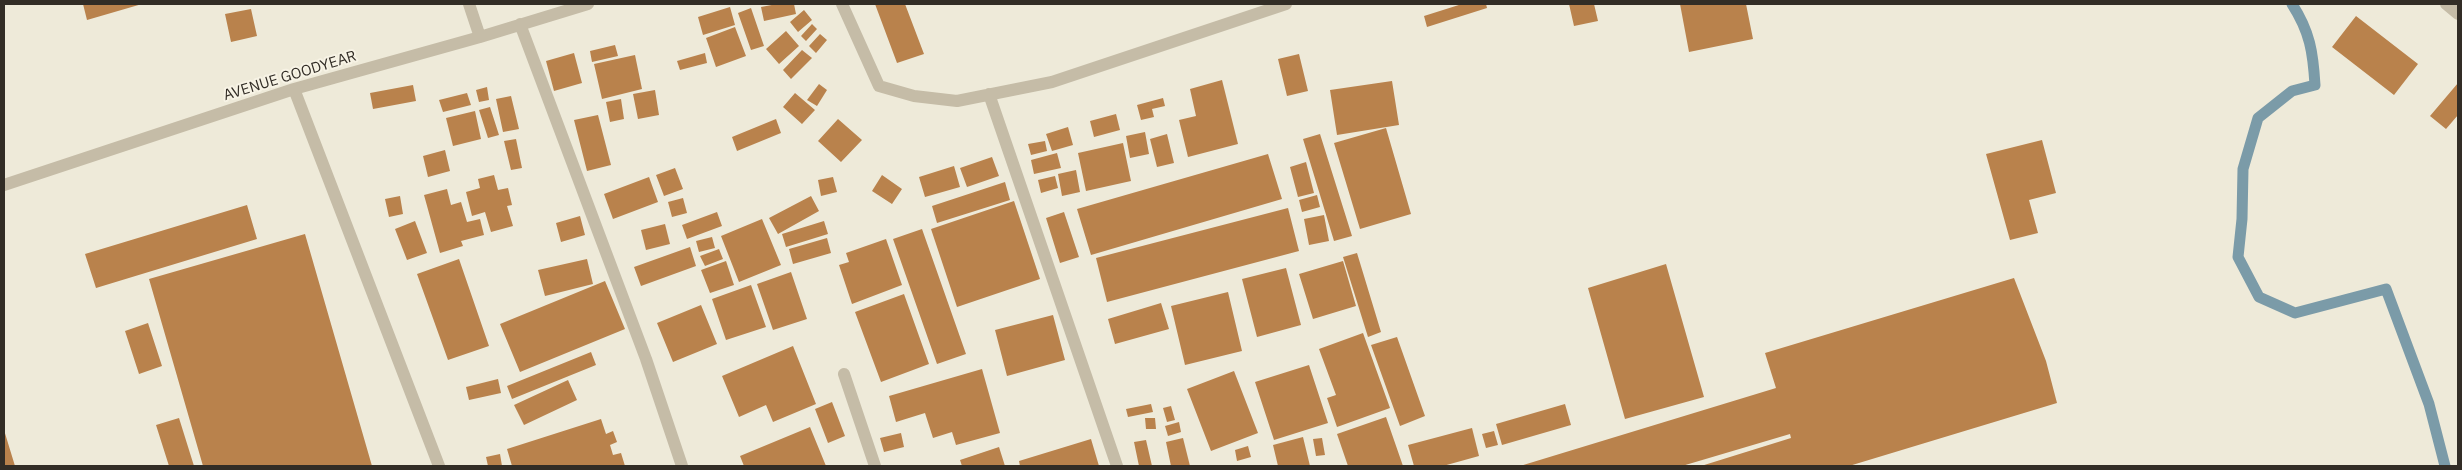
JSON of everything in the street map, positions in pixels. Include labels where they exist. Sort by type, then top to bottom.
[{"type":"street","points":[[469,4],[480,38]]},
{"type":"street","name":"AVENUE GOODYEAR","points":[[4,185],[294,89],[480,38],[588,4]]},
{"type":"street","points":[[842,4],[879,86],[914,96],[957,100],[1052,82],[1286,4]]},
{"type":"street","points":[[2446,4],[2458,14]]},
{"type":"street","points":[[520,24],[646,359],[682,466]]},
{"type":"street","points":[[294,89],[439,466]]},
{"type":"street","points":[[989,94],[1117,466]]},
{"type":"street","points":[[844,374],[875,466]]},
{"type":"building","points":[[83,4],[142,4],[87,20]]},
{"type":"building","points":[[777,4],[794,4],[796,14],[764,21],[761,7]]},
{"type":"building","points":[[875,4],[905,4],[924,54],[897,63]]},
{"type":"building","points":[[1462,4],[1486,4],[1487,8],[1427,27],[1424,16]]},
{"type":"building","points":[[1569,4],[1594,4],[1598,21],[1574,26]]},
{"type":"building","points":[[1680,4],[1746,4],[1753,39],[1689,52]]},
{"type":"building","points":[[730,7],[735,25],[703,35],[698,17]]},
{"type":"building","points":[[751,8],[764,46],[751,50],[738,13]]},
{"type":"building","points":[[251,9],[257,36],[231,42],[225,14]]},
{"type":"building","points":[[804,10],[812,20],[798,32],[790,22]]},
{"type":"building","points":[[2356,16],[2418,64],[2394,95],[2332,47]]},
{"type":"building","points":[[812,24],[817,29],[806,41],[801,36]]},
{"type":"building","points":[[735,27],[746,56],[716,67],[706,38]]},
{"type":"building","points":[[786,31],[799,46],[779,64],[766,49]]},
{"type":"building","points":[[820,34],[827,40],[816,53],[809,46]]},
{"type":"building","points":[[615,45],[618,56],[592,62],[590,51]]},
{"type":"building","points":[[802,50],[812,58],[791,79],[783,70]]},
{"type":"building","points":[[574,53],[582,83],[554,91],[546,61]]},
{"type":"building","points":[[705,53],[707,63],[680,70],[677,61]]},
{"type":"building","points":[[1299,54],[1308,91],[1287,96],[1278,59]]},
{"type":"building","points":[[635,55],[642,89],[602,99],[594,64]]},
{"type":"building","points":[[1222,80],[1238,144],[1188,157],[1179,120],[1196,116],[1190,89]]},
{"type":"building","points":[[1392,81],[1399,125],[1337,135],[1330,90]]},
{"type":"building","points":[[2458,83],[2458,115],[2446,129],[2430,116]]},
{"type":"building","points":[[819,84],[827,90],[817,106],[807,100]]},
{"type":"building","points":[[413,85],[416,101],[373,109],[370,93]]},
{"type":"building","points":[[487,87],[489,100],[479,102],[476,90]]},
{"type":"building","points":[[655,90],[659,115],[638,119],[633,94]]},
{"type":"building","points":[[467,93],[471,105],[443,112],[439,100]]},
{"type":"building","points":[[795,93],[815,110],[802,124],[783,107]]},
{"type":"building","points":[[511,96],[519,129],[503,132],[496,99]]},
{"type":"building","points":[[1163,98],[1165,106],[1152,109],[1154,117],[1141,120],[1137,105]]},
{"type":"building","points":[[621,99],[624,119],[610,122],[606,102]]},
{"type":"building","points":[[490,107],[499,135],[488,138],[479,110]]},
{"type":"building","points":[[475,111],[481,139],[453,146],[446,118]]},
{"type":"building","points":[[1116,114],[1120,130],[1094,137],[1090,121]]},
{"type":"building","points":[[598,115],[611,165],[587,171],[574,120]]},
{"type":"building","points":[[776,119],[781,133],[737,151],[732,137]]},
{"type":"building","points":[[838,119],[862,140],[841,162],[818,141]]},
{"type":"building","points":[[1068,127],[1073,145],[1052,151],[1046,134]]},
{"type":"building","points":[[1386,128],[1411,214],[1360,229],[1334,143]]},
{"type":"building","points":[[1145,132],[1149,154],[1130,158],[1126,136]]},
{"type":"building","points":[[1167,134],[1174,163],[1157,167],[1150,139]]},
{"type":"building","points":[[1320,134],[1352,236],[1334,241],[1303,139]]},
{"type":"building","points":[[516,139],[522,168],[511,170],[504,141]]},
{"type":"building","points":[[2042,140],[2056,193],[2029,200],[2038,233],[2010,240],[1986,154]]},
{"type":"building","points":[[1045,141],[1047,151],[1031,155],[1028,144]]},
{"type":"building","points":[[1123,143],[1131,181],[1086,191],[1078,153]]},
{"type":"building","points":[[445,150],[450,171],[428,177],[423,156]]},
{"type":"building","points":[[1057,153],[1061,168],[1034,174],[1031,160]]},
{"type":"building","points":[[1268,154],[1282,199],[1091,255],[1077,209]]},
{"type":"building","points":[[992,157],[999,176],[967,187],[960,168]]},
{"type":"building","points":[[1306,162],[1314,193],[1298,197],[1290,167]]},
{"type":"building","points":[[954,166],[960,187],[925,197],[919,177]]},
{"type":"building","points":[[675,168],[683,189],[664,196],[656,175]]},
{"type":"building","points":[[1076,170],[1080,192],[1062,196],[1058,174]]},
{"type":"building","points":[[494,175],[498,190],[508,188],[512,205],[507,206],[513,226],[491,232],[485,212],[472,216],[466,192],[480,188],[478,179]]},
{"type":"building","points":[[882,175],[902,189],[892,204],[872,191]]},
{"type":"building","points":[[1055,176],[1058,188],[1041,193],[1038,180]]},
{"type":"building","points":[[649,177],[658,202],[613,219],[604,194]]},
{"type":"building","points":[[833,177],[837,192],[821,196],[818,180]]},
{"type":"building","points":[[1005,182],[1010,200],[937,223],[932,206]]},
{"type":"building","points":[[447,189],[451,205],[461,202],[467,222],[480,219],[484,235],[461,241],[463,246],[440,253],[424,195]]},
{"type":"building","points":[[1317,195],[1320,207],[1302,212],[1299,200]]},
{"type":"building","points":[[400,196],[403,214],[389,217],[385,199]]},
{"type":"building","points":[[811,196],[819,211],[778,234],[769,218]]},
{"type":"building","points":[[683,198],[687,213],[672,217],[668,202]]},
{"type":"building","points":[[1014,201],[1040,279],[957,307],[931,229]]},
{"type":"building","points":[[247,205],[257,239],[96,288],[85,254]]},
{"type":"building","points":[[1288,208],[1299,251],[1107,302],[1096,258]]},
{"type":"building","points":[[717,212],[722,226],[687,239],[682,225]]},
{"type":"building","points":[[1064,212],[1079,257],[1060,263],[1046,218]]},
{"type":"building","points":[[1324,215],[1329,241],[1309,245],[1304,219]]},
{"type":"building","points":[[580,216],[585,235],[561,242],[556,223]]},
{"type":"building","points":[[762,219],[781,265],[739,282],[721,236]]},
{"type":"building","points":[[415,221],[427,253],[407,260],[395,229]]},
{"type":"building","points":[[824,221],[828,234],[786,247],[782,234]]},
{"type":"building","points":[[665,224],[670,244],[646,250],[641,230]]},
{"type":"building","points":[[922,229],[966,354],[937,364],[893,239]]},
{"type":"building","points":[[305,234],[372,466],[203,466],[149,279]]},
{"type":"building","points":[[712,237],[715,248],[699,252],[696,241]]},
{"type":"building","points":[[827,238],[831,253],[793,264],[789,249]]},
{"type":"building","points":[[886,239],[902,285],[852,304],[839,265],[849,262],[846,253]]},
{"type":"building","points":[[690,247],[696,266],[641,286],[634,267]]},
{"type":"building","points":[[719,249],[723,259],[705,266],[700,256]]},
{"type":"building","points":[[1357,253],[1381,332],[1368,337],[1343,257]]},
{"type":"building","points":[[459,259],[489,346],[448,360],[417,274]]},
{"type":"building","points":[[587,259],[593,284],[545,296],[538,270]]},
{"type":"building","points":[[726,261],[734,285],[710,293],[701,270]]},
{"type":"building","points":[[1343,261],[1356,306],[1313,319],[1299,274]]},
{"type":"building","points":[[1666,264],[1704,397],[1625,419],[1588,288]]},
{"type":"building","points":[[1286,268],[1301,325],[1257,337],[1242,279]]},
{"type":"building","points":[[791,272],[807,319],[773,330],[757,284]]},
{"type":"building","points":[[2014,278],[2046,361],[2057,403],[1849,466],[1701,466],[1791,438],[1790,434],[1682,466],[1520,466],[1776,388],[1765,353]]},
{"type":"building","points":[[605,281],[625,329],[520,372],[500,324]]},
{"type":"building","points":[[751,285],[766,327],[726,340],[712,299]]},
{"type":"building","points":[[1228,292],[1242,351],[1185,365],[1171,306]]},
{"type":"building","points":[[904,294],[929,364],[881,382],[855,312]]},
{"type":"building","points":[[1161,303],[1169,329],[1115,344],[1108,319]]},
{"type":"building","points":[[701,305],[717,344],[673,362],[657,323]]},
{"type":"building","points":[[1053,315],[1065,360],[1007,376],[995,330]]},
{"type":"building","points":[[148,323],[162,366],[139,374],[125,331]]},
{"type":"building","points":[[1363,333],[1390,408],[1337,427],[1327,398],[1336,395],[1319,349]]},
{"type":"building","points":[[1397,337],[1425,416],[1400,426],[1371,345]]},
{"type":"building","points":[[793,346],[816,404],[773,422],[766,405],[739,417],[722,376]]},
{"type":"building","points":[[591,352],[596,365],[512,399],[507,386]]},
{"type":"building","points":[[1309,365],[1328,423],[1274,440],[1255,382]]},
{"type":"building","points":[[982,369],[1000,433],[956,445],[952,432],[933,438],[925,413],[896,422],[889,396]]},
{"type":"building","points":[[1234,371],[1258,433],[1211,451],[1187,389]]},
{"type":"building","points":[[498,379],[501,393],[469,400],[466,387]]},
{"type":"building","points":[[568,380],[577,400],[524,425],[514,405]]},
{"type":"building","points":[[832,402],[845,436],[828,443],[815,409]]},
{"type":"building","points":[[1151,404],[1153,412],[1128,417],[1126,409]]},
{"type":"building","points":[[1565,404],[1571,425],[1502,445],[1496,424]]},
{"type":"building","points":[[1171,406],[1175,420],[1167,422],[1163,408]]},
{"type":"building","points":[[1386,417],[1403,466],[1348,466],[1337,434]]},
{"type":"building","points":[[179,418],[194,466],[169,466],[156,425]]},
{"type":"building","points":[[1145,418],[1155,418],[1156,429],[1146,429]]},
{"type":"building","points":[[601,419],[606,434],[613,431],[617,442],[610,445],[613,455],[621,453],[625,466],[512,466],[507,449]]},
{"type":"building","points":[[1179,422],[1181,432],[1168,436],[1165,426]]},
{"type":"building","points":[[810,427],[826,466],[744,466],[740,456]]},
{"type":"building","points":[[1472,428],[1479,456],[1443,466],[1414,466],[1408,445]]},
{"type":"building","points":[[4,430],[15,466],[4,466]]},
{"type":"building","points":[[1494,431],[1498,445],[1486,448],[1482,434]]},
{"type":"building","points":[[901,433],[904,447],[884,452],[880,438]]},
{"type":"building","points":[[1303,437],[1310,466],[1278,466],[1273,445]]},
{"type":"building","points":[[1183,438],[1190,466],[1171,466],[1166,442]]},
{"type":"building","points":[[1322,438],[1325,455],[1316,456],[1313,439]]},
{"type":"building","points":[[1091,439],[1099,466],[1020,466],[1019,461]]},
{"type":"building","points":[[1146,440],[1152,466],[1139,466],[1134,442]]},
{"type":"building","points":[[1248,446],[1251,457],[1237,461],[1235,450]]},
{"type":"building","points":[[999,447],[1005,466],[962,466],[960,460]]},
{"type":"building","points":[[500,454],[502,466],[488,466],[486,457]]},
{"type":"waterway","points":[[2292,4],[2303,24],[2310,43],[2315,85],[2292,91],[2258,118],[2243,169],[2242,219],[2238,257],[2259,297],[2295,313],[2386,289],[2429,404],[2445,466]]}]
